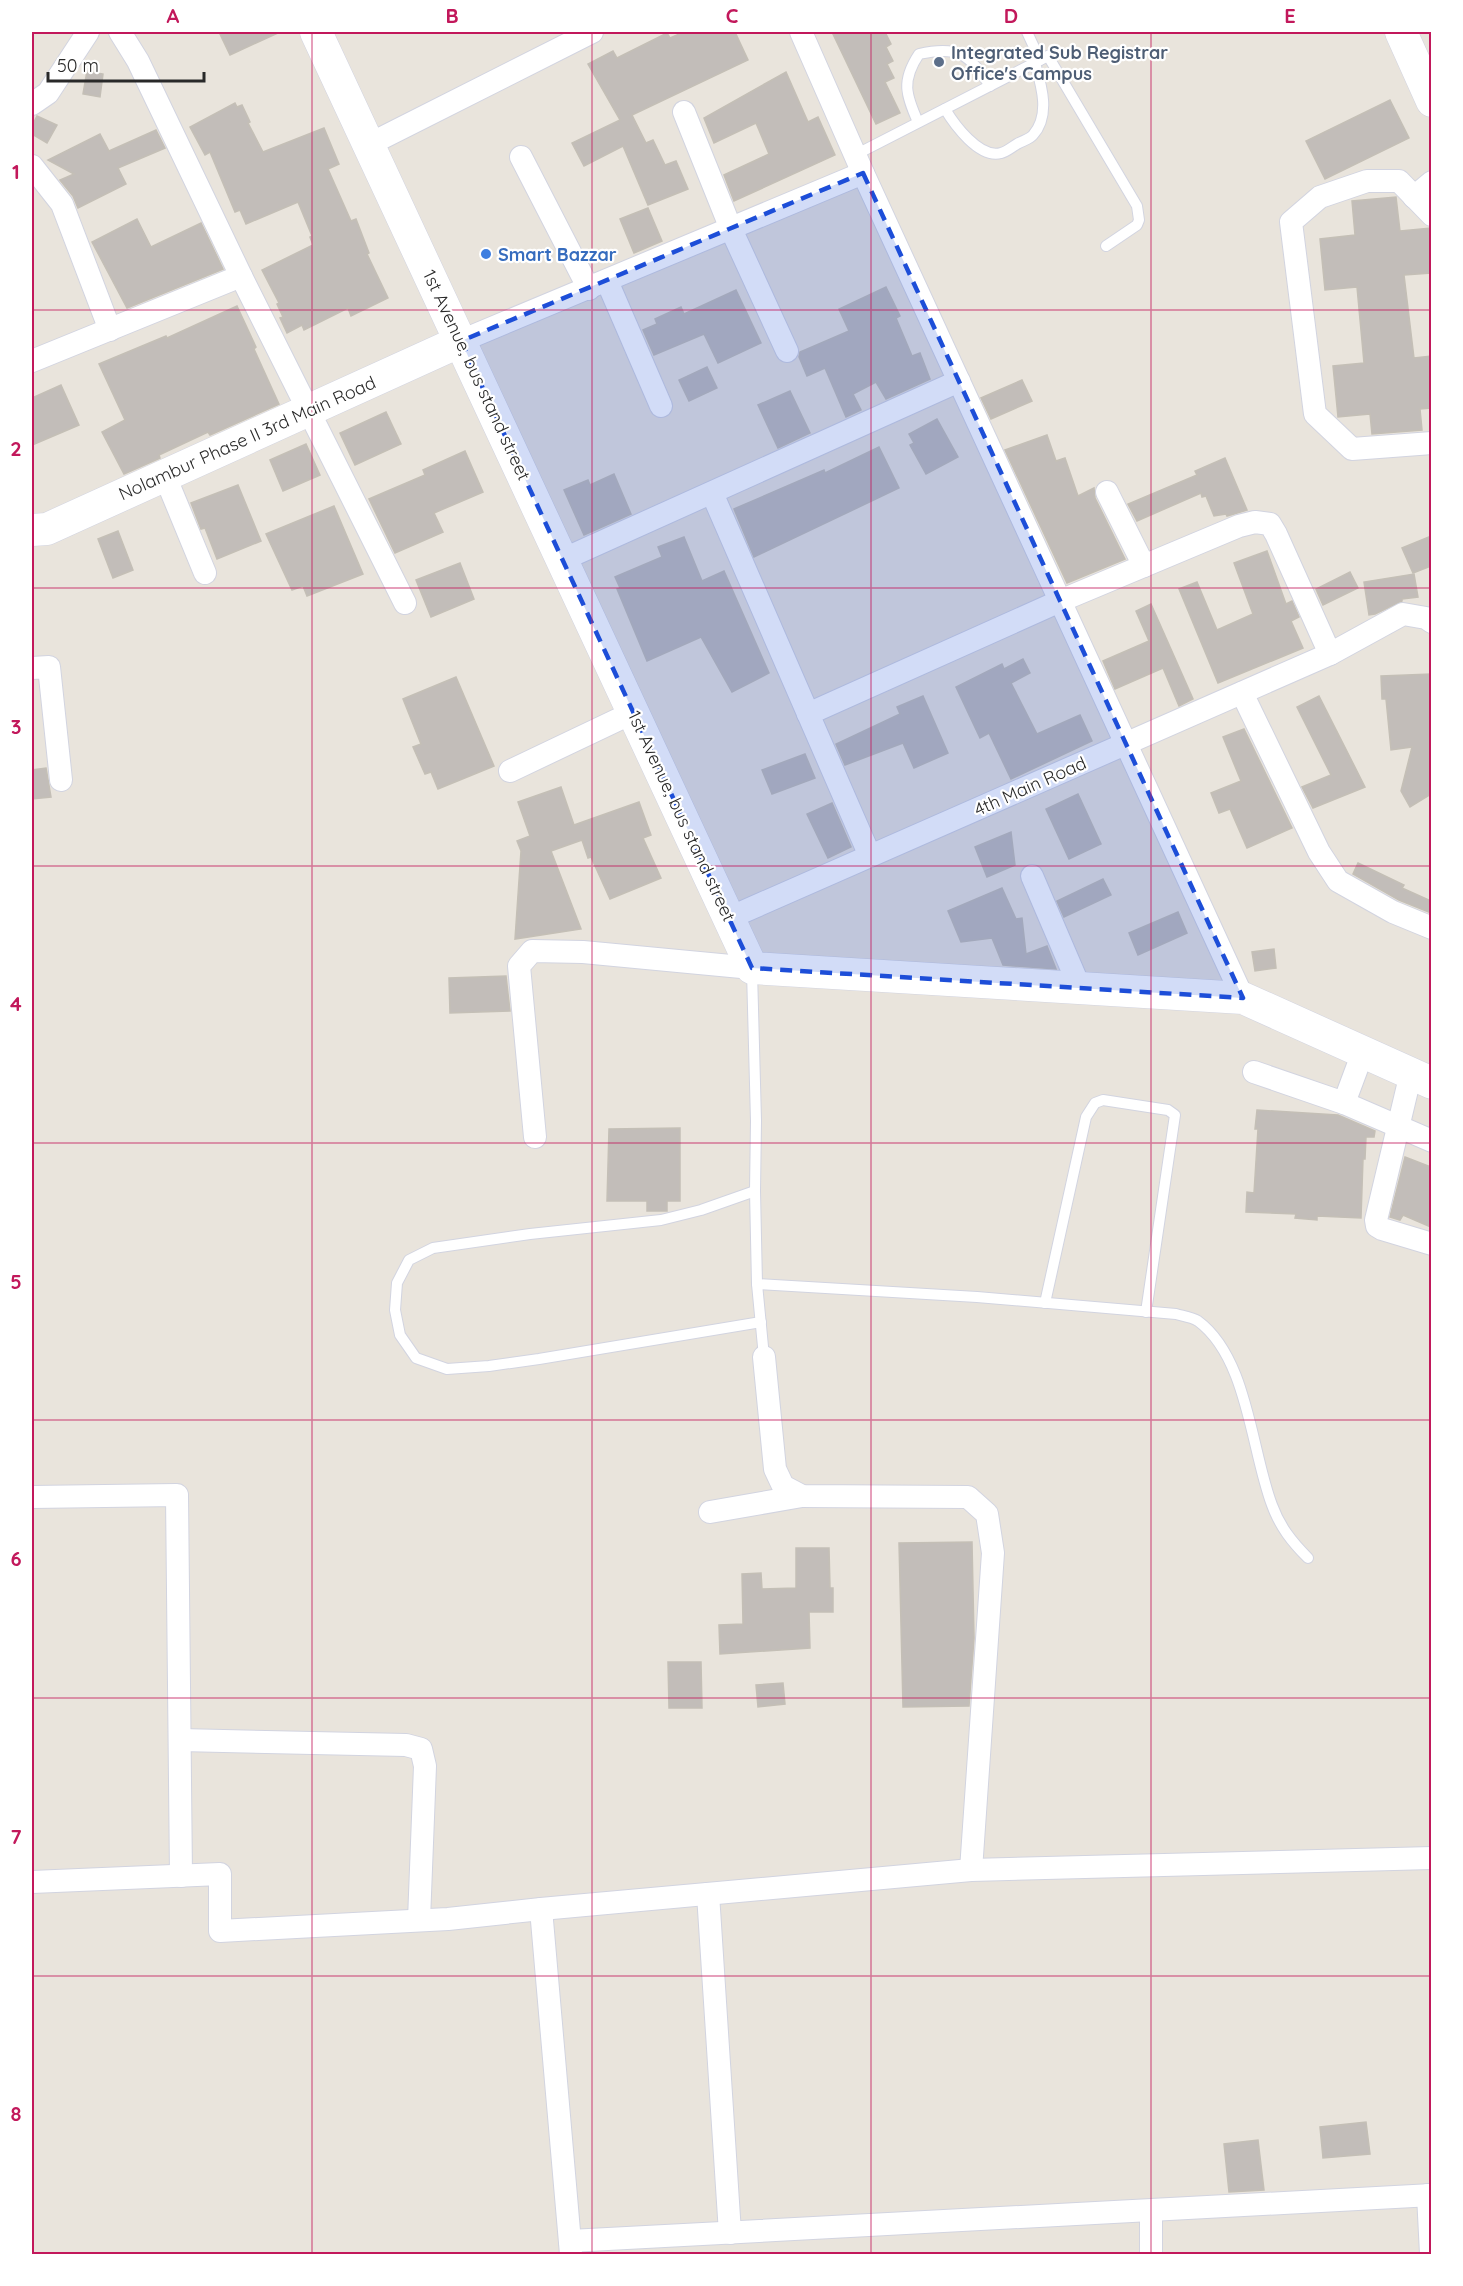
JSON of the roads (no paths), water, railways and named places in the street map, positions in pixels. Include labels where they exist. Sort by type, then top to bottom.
[{"type":"street","points":[[32,104],[48,93],[88,32]]},
{"type":"street","points":[[120,32],[138,61],[241,276],[405,603]]},
{"type":"street","name":"1st Avenue, bus stand street","points":[[316,32],[564,559],[752,968]]},
{"type":"street","points":[[370,144],[592,32]]},
{"type":"street","points":[[801,32],[859,164],[1243,998]]},
{"type":"street","points":[[1401,32],[1431,101]]},
{"type":"street","points":[[684,112],[731,229],[786,351]]},
{"type":"street","points":[[521,158],[598,285],[661,406]]},
{"type":"street","points":[[461,341],[731,229],[859,164]]},
{"type":"street","points":[[32,166],[62,204],[110,330]]},
{"type":"street","points":[[1431,215],[1399,181],[1367,181],[1320,197],[1291,222],[1315,414],[1352,449],[1431,443]]},
{"type":"street","points":[[1414,197],[1431,182]]},
{"type":"street","points":[[32,361],[241,276]]},
{"type":"street","name":"Nolambur Phase II 3rd Main Road","points":[[32,530],[47,529],[461,341]]},
{"type":"street","points":[[564,559],[959,381]]},
{"type":"street","points":[[165,476],[205,573]]},
{"type":"street","points":[[711,492],[870,856]]},
{"type":"street","points":[[1107,492],[1144,566]]},
{"type":"street","points":[[808,714],[1060,601],[1239,526],[1255,522],[1270,524],[1330,654]]},
{"type":"street","name":"4th Main Road","points":[[729,918],[1330,654],[1403,614],[1426,618],[1431,622]]},
{"type":"street","points":[[32,668],[50,667],[61,780]]},
{"type":"street","points":[[1242,693],[1319,852],[1338,881],[1372,901],[1431,928]]},
{"type":"street","points":[[510,771],[634,712]]},
{"type":"street","points":[[1032,876],[1080,988]]},
{"type":"street","points":[[535,1137],[519,966],[532,951],[583,952],[752,968],[1243,998],[1421,1078],[1398,1125],[1376,1220],[1377,1226],[1431,1244]]},
{"type":"street","points":[[1344,1103],[1363,1052]]},
{"type":"street","points":[[1254,1072],[1344,1103],[1431,1141]]},
{"type":"street","points":[[764,1356],[775,1469],[783,1486],[802,1496]]},
{"type":"street","points":[[32,1497],[177,1495],[181,1876]]},
{"type":"street","points":[[710,1512],[802,1496],[968,1497],[987,1514],[993,1553],[971,1870]]},
{"type":"street","points":[[180,1740],[406,1745],[421,1749],[425,1766],[419,1920]]},
{"type":"street","points":[[32,1882],[220,1874],[220,1931],[419,1920],[971,1870],[1431,1858]]},
{"type":"street","points":[[708,1894],[730,2233]]},
{"type":"street","points":[[542,1908],[571,2248],[730,2233],[1430,2195],[1431,2254]]},
{"type":"street","points":[[1151,2211],[1151,2254]]},
{"type":"lane","points":[[1027,32],[1137,206],[1139,220],[1137,225],[1106,246]]},
{"type":"lane","points":[[918,123],[907,95],[906,84],[913,63],[919,54],[946,51],[968,57],[990,86]]},
{"type":"lane","points":[[859,164],[918,123],[1043,58]]},
{"type":"lane","points":[[945,109],[955,126],[967,138],[984,151],[1000,153],[1033,135],[1039,124],[1043,112],[1043,58]]},
{"type":"lane","points":[[752,968],[757,1284],[764,1356]]},
{"type":"lane","points":[[1045,1303],[1086,1117],[1095,1103],[1104,1100],[1168,1110],[1175,1115],[1146,1312]]},
{"type":"lane","points":[[755,1191],[701,1210],[661,1220],[530,1234],[433,1248],[409,1260],[397,1283],[395,1310],[400,1335],[416,1358],[447,1369],[539,1359],[761,1322]]},
{"type":"lane","points":[[757,1284],[977,1297],[1176,1314],[1196,1319],[1221,1343],[1246,1408],[1272,1506],[1288,1538],[1308,1558]]},
{"type":"place","name":"Integrated Sub Registrar Office's Campus","points":[[939,62]]},
{"type":"place","name":"Smart Bazzar","points":[[486,254]]}]
